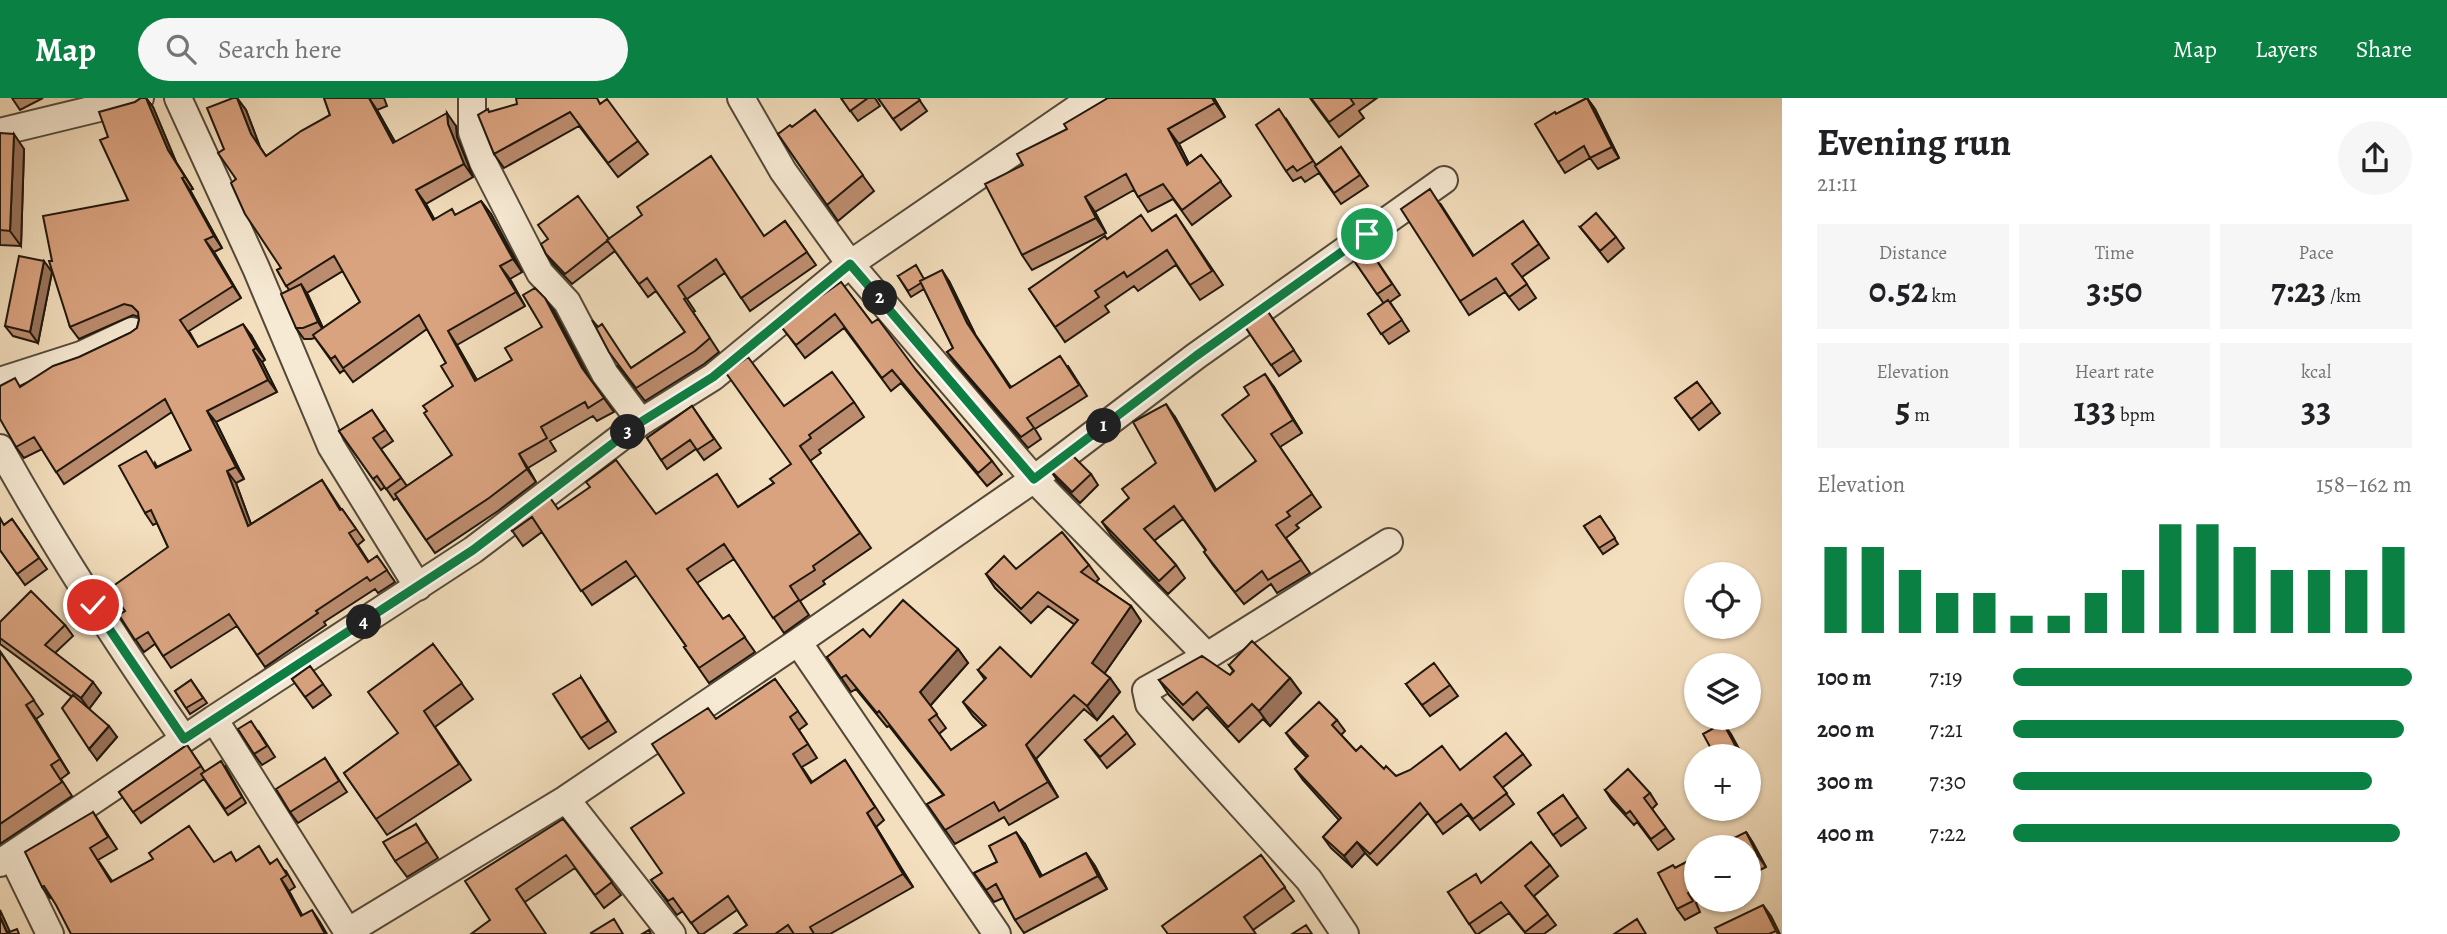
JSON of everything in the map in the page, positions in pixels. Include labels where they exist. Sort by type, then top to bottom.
[{"type":"street","points":[[0,132],[140,98]]},
{"type":"street","points":[[178,98],[256,268],[331,446],[418,587]]},
{"type":"street","points":[[472,98],[472,132],[483,162],[540,273],[566,302],[605,374],[641,422]]},
{"type":"street","points":[[741,98],[783,170],[850,264],[1034,479],[1207,656]]},
{"type":"street","points":[[50,934],[6,860],[214,719],[473,550],[641,422],[713,377],[850,264],[1079,102]]},
{"type":"street","points":[[214,719],[348,933],[566,799],[798,642],[1034,479],[1196,356],[1444,180]]},
{"type":"street","points":[[0,381],[81,355],[132,331]]},
{"type":"street","points":[[0,448],[43,526],[184,739]]},
{"type":"street","points":[[1345,934],[1309,880],[1149,704],[1146,690],[1207,656],[1389,542]]},
{"type":"street","points":[[798,642],[997,934]]},
{"type":"street","points":[[566,799],[672,934]]},
{"type":"building","points":[[146,98],[168,150],[185,177],[182,178],[214,236],[205,240],[233,286],[180,320],[198,347],[243,324],[268,380],[207,411],[236,467],[227,471],[248,526],[322,480],[340,510],[342,509],[356,529],[349,533],[368,562],[377,556],[387,570],[370,581],[367,577],[257,655],[229,614],[163,656],[148,632],[135,640],[119,615],[125,611],[109,589],[168,547],[151,510],[145,513],[119,466],[146,451],[156,468],[191,450],[165,399],[56,472],[34,437],[16,447],[0,419],[0,386],[15,378],[20,387],[53,366],[79,357],[137,328],[138,312],[132,306],[124,304],[70,327],[49,261],[52,261],[43,216],[128,200],[100,140],[108,137],[99,112]]},
{"type":"building","points":[[237,98],[251,134],[266,156],[301,131],[330,115],[324,98],[369,98],[393,143],[447,113],[448,124],[464,164],[416,190],[433,220],[452,209],[455,215],[481,201],[513,259],[500,266],[516,292],[448,331],[475,381],[512,360],[505,348],[542,327],[523,295],[535,288],[545,298],[582,368],[604,398],[588,408],[585,402],[541,427],[547,438],[519,454],[527,469],[426,540],[395,494],[452,455],[424,413],[427,411],[423,406],[453,386],[441,366],[446,363],[419,315],[343,368],[335,356],[331,359],[313,335],[360,302],[334,256],[286,286],[277,270],[281,268],[245,214],[231,183],[236,179],[218,153],[224,149],[207,108]]},
{"type":"building","points":[[516,98],[597,98],[600,104],[607,99],[638,141],[608,163],[570,112],[494,154],[478,115],[488,109],[489,112],[517,104]]},
{"type":"building","points":[[841,98],[868,98],[850,111]]},
{"type":"building","points":[[878,98],[918,98],[920,100],[893,119]]},
{"type":"building","points":[[1108,98],[1212,98],[1215,103],[1168,129],[1187,165],[1201,155],[1221,181],[1182,210],[1163,184],[1138,197],[1126,174],[1085,197],[1096,218],[1022,255],[985,184],[1023,165],[1017,154],[1067,129],[1064,124]]},
{"type":"building","points":[[1311,98],[1350,98],[1354,104],[1329,122]]},
{"type":"building","points":[[1587,98],[1612,147],[1590,158],[1584,146],[1558,162],[1535,124]]},
{"type":"building","points":[[1279,109],[1313,161],[1297,171],[1293,166],[1286,171],[1256,125]]},
{"type":"building","points":[[815,110],[863,175],[827,205],[778,134]]},
{"type":"building","points":[[0,133],[14,134],[10,231],[0,230]]},
{"type":"building","points":[[1341,147],[1360,175],[1334,193],[1315,166]]},
{"type":"building","points":[[711,156],[764,236],[785,221],[807,252],[741,298],[716,259],[678,286],[710,338],[695,351],[636,388],[609,352],[592,320],[598,327],[602,324],[631,368],[685,332],[647,278],[639,284],[607,240],[642,215],[637,207]]},
{"type":"building","points":[[1430,189],[1473,256],[1523,221],[1539,244],[1512,264],[1527,284],[1509,297],[1496,278],[1460,301],[1401,209]]},
{"type":"building","points":[[578,196],[609,239],[565,274],[546,254],[541,244],[548,239],[538,225]]},
{"type":"building","points":[[1596,213],[1616,237],[1600,251],[1580,227]]},
{"type":"building","points":[[1141,215],[1152,231],[1176,215],[1212,271],[1190,285],[1167,250],[1127,277],[1124,272],[1095,291],[1099,297],[1055,327],[1029,289],[1105,236],[1107,239]]},
{"type":"building","points":[[1369,249],[1392,284],[1377,294],[1353,259]]},
{"type":"building","points":[[19,256],[44,261],[30,332],[5,326]]},
{"type":"building","points":[[916,265],[924,279],[908,291],[898,276]]},
{"type":"building","points":[[942,270],[967,323],[1010,388],[1060,356],[1079,385],[1027,418],[1034,428],[1021,437],[947,352],[953,348],[920,281]]},
{"type":"building","points":[[841,282],[872,323],[878,319],[916,370],[992,461],[978,473],[892,370],[882,378],[835,314],[796,345],[780,325]]},
{"type":"building","points":[[301,284],[318,322],[296,328],[281,294]]},
{"type":"building","points":[[1388,300],[1402,320],[1381,334],[1368,314]]},
{"type":"building","points":[[1266,309],[1294,350],[1271,365],[1244,325]]},
{"type":"building","points":[[748,357],[784,406],[832,372],[854,402],[809,435],[811,438],[800,446],[860,533],[813,566],[815,570],[790,586],[799,600],[773,618],[724,544],[687,569],[723,619],[729,615],[745,637],[699,668],[626,561],[581,591],[532,517],[512,531],[506,522],[546,492],[558,509],[590,487],[586,482],[616,460],[656,514],[717,474],[738,507],[774,483],[770,479],[791,464],[726,373]]},
{"type":"building","points":[[1265,374],[1293,420],[1271,434],[1312,494],[1287,512],[1290,516],[1276,525],[1301,560],[1268,580],[1262,571],[1235,592],[1204,552],[1206,550],[1174,506],[1144,529],[1176,565],[1159,581],[1102,522],[1129,498],[1122,489],[1156,463],[1133,422],[1166,404],[1215,491],[1256,461],[1222,415],[1249,395],[1244,387]]},
{"type":"building","points":[[1697,382],[1712,402],[1691,419],[1675,398]]},
{"type":"building","points":[[692,406],[714,439],[697,450],[690,440],[661,460],[647,438]]},
{"type":"building","points":[[372,410],[385,430],[373,438],[401,478],[386,489],[377,476],[373,479],[339,431]]},
{"type":"building","points":[[1071,454],[1091,474],[1072,492],[1050,470]]},
{"type":"building","points":[[1600,516],[1615,538],[1599,548],[1584,526]]},
{"type":"building","points":[[0,518],[4,525],[12,519],[39,558],[17,574],[0,550]]},
{"type":"building","points":[[1062,532],[1089,565],[1081,572],[1131,606],[1092,663],[1110,678],[1087,706],[1074,695],[1026,745],[1048,782],[999,811],[994,802],[945,830],[927,804],[944,795],[879,711],[877,713],[846,675],[841,678],[827,657],[863,629],[870,637],[903,600],[958,649],[920,692],[937,714],[929,720],[951,750],[986,725],[963,702],[986,678],[978,670],[1000,647],[1031,677],[1078,620],[1038,592],[1021,609],[986,574],[1004,556],[1016,569]]},
{"type":"building","points":[[31,591],[65,625],[45,645],[93,682],[81,698],[0,638],[0,622]]},
{"type":"building","points":[[1252,641],[1290,678],[1259,711],[1252,704],[1228,727],[1197,692],[1183,705],[1159,680],[1202,656],[1230,675],[1234,671],[1229,665]]},
{"type":"building","points":[[433,644],[462,683],[424,711],[459,764],[376,819],[344,773],[398,733],[368,692]]},
{"type":"building","points":[[0,652],[34,700],[26,705],[60,759],[51,765],[62,782],[0,824]]},
{"type":"building","points":[[1434,663],[1450,685],[1422,705],[1406,684]]},
{"type":"building","points":[[310,666],[323,684],[305,697],[292,679]]},
{"type":"building","points":[[581,677],[608,721],[581,738],[553,694]]},
{"type":"building","points":[[775,679],[798,711],[790,717],[808,744],[793,754],[811,783],[845,760],[875,807],[867,813],[903,874],[810,927],[814,934],[794,934],[788,925],[775,934],[734,934],[747,925],[728,896],[691,923],[673,898],[668,901],[651,880],[662,873],[631,828],[684,793],[652,744],[708,708],[716,719]]},
{"type":"building","points":[[191,680],[203,698],[186,708],[175,691]]},
{"type":"building","points":[[73,695],[109,726],[89,749],[62,708]]},
{"type":"building","points":[[1319,702],[1337,720],[1332,725],[1356,751],[1361,746],[1384,769],[1386,766],[1396,776],[1410,770],[1442,746],[1460,770],[1506,733],[1523,754],[1494,777],[1507,793],[1473,819],[1461,804],[1436,823],[1420,803],[1370,854],[1357,842],[1344,856],[1323,837],[1341,818],[1295,769],[1308,756],[1286,733]]},
{"type":"building","points":[[1113,716],[1127,733],[1100,757],[1085,740]]},
{"type":"building","points":[[251,721],[267,746],[254,754],[238,729]]},
{"type":"building","points":[[1710,730],[1727,730],[1734,744],[1708,744],[1703,734]]},
{"type":"building","points":[[187,745],[201,766],[133,812],[119,792]]},
{"type":"building","points":[[325,758],[339,781],[290,812],[276,789]]},
{"type":"building","points":[[221,761],[242,797],[225,809],[201,774]]},
{"type":"building","points":[[1628,769],[1650,793],[1644,798],[1666,828],[1651,839],[1630,811],[1626,814],[1605,790]]},
{"type":"building","points":[[1563,795],[1578,817],[1553,835],[1538,813]]},
{"type":"building","points":[[93,812],[108,837],[90,848],[111,882],[153,859],[149,853],[189,826],[214,862],[231,852],[236,861],[259,846],[270,864],[277,859],[287,875],[281,879],[301,916],[312,910],[325,934],[71,934],[56,905],[44,886],[42,887],[25,852]]},
{"type":"building","points":[[563,819],[612,882],[595,895],[566,855],[516,889],[546,934],[471,934],[490,920],[465,881]]},
{"type":"building","points":[[416,824],[427,842],[395,861],[383,842]]},
{"type":"building","points":[[1016,832],[1040,877],[1086,853],[1098,876],[1015,920],[996,884],[986,890],[974,873],[997,862],[989,846]]},
{"type":"building","points":[[1531,842],[1550,865],[1525,886],[1548,914],[1525,932],[1501,902],[1469,924],[1448,892],[1476,874],[1481,883]]},
{"type":"building","points":[[1261,855],[1285,887],[1244,917],[1256,934],[1168,934],[1162,926]]},
{"type":"building","points":[[1684,863],[1684,906],[1677,909],[1658,873],[1673,865],[1675,868]]},
{"type":"building","points":[[1763,905],[1776,931],[1769,934],[1718,934],[1715,928],[1748,912],[1761,912]]},
{"type":"building","points":[[0,917],[7,933],[17,929],[19,934],[0,934]]},
{"type":"building","points":[[614,919],[623,934],[591,933]]},
{"type":"building","points":[[1637,919],[1646,934],[1614,934]]},
{"type":"building","points":[[1306,925],[1312,934],[1292,934]]},
{"type":"route","points":[[93,605],[184,739],[473,550],[641,422],[713,377],[850,264],[1034,479],[1196,356],[1367,234]]}]
